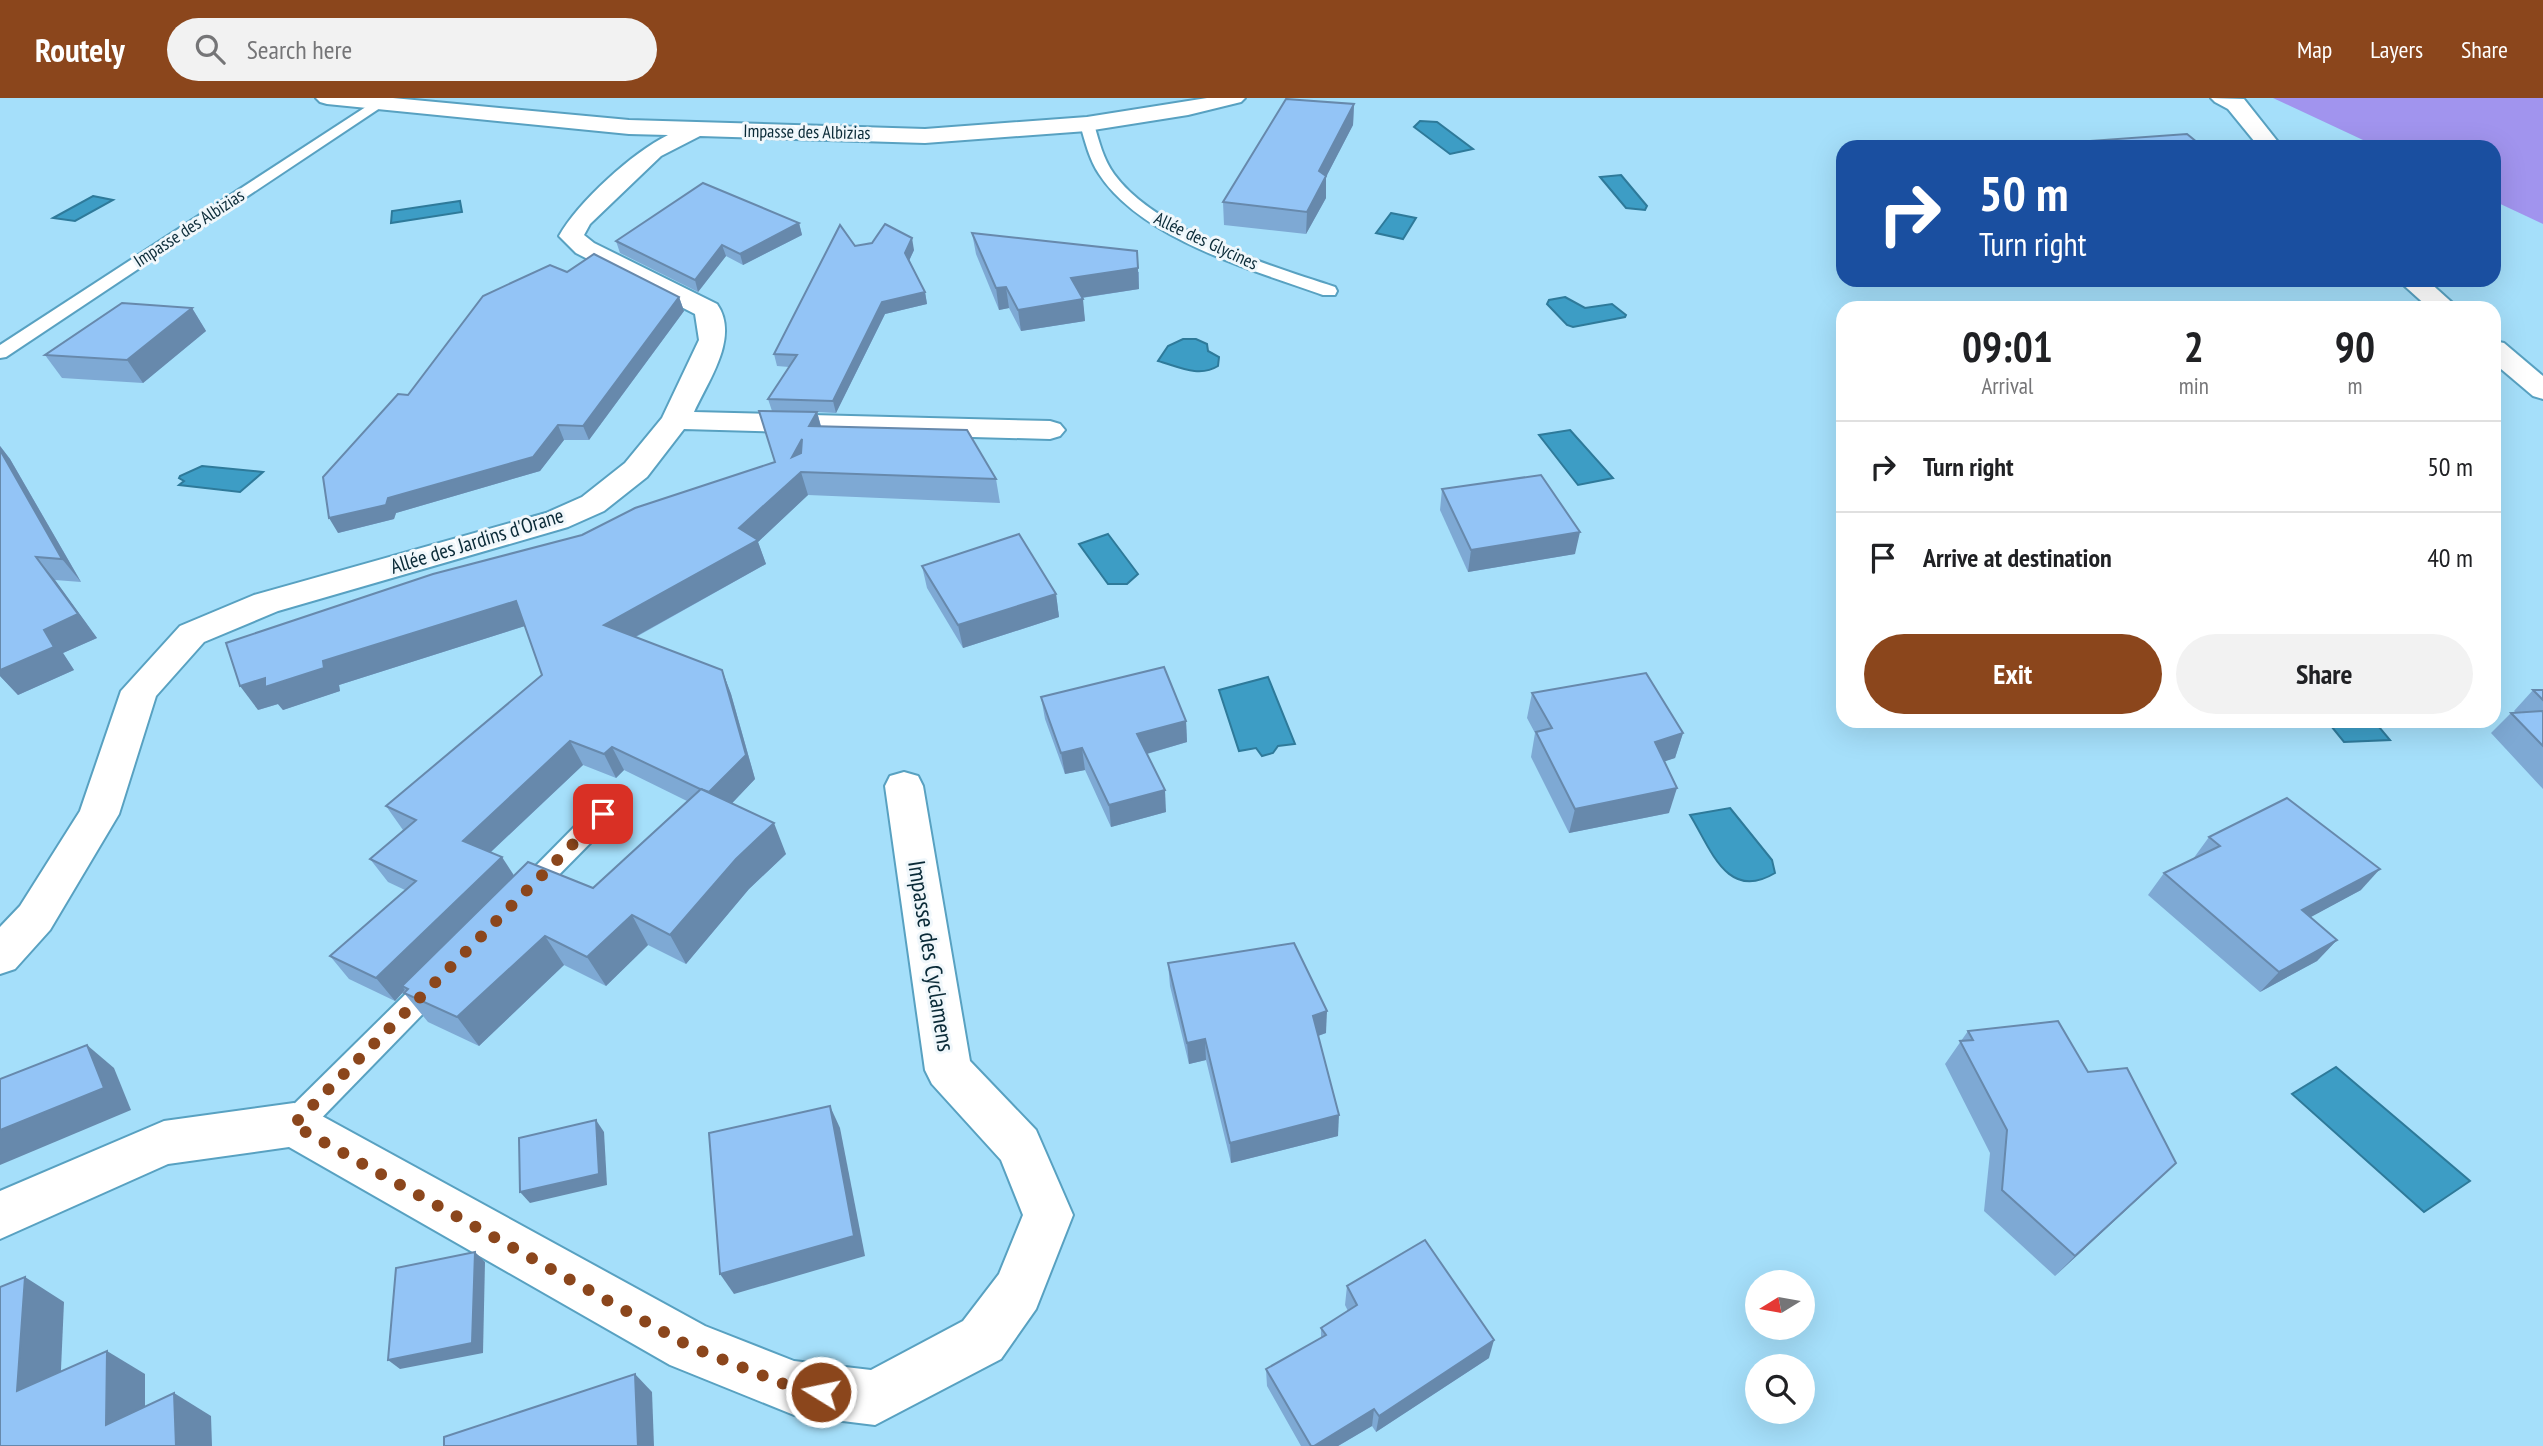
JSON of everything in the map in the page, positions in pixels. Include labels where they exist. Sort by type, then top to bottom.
[{"type":"street","name":"Impasse des Albizias","points":[[327,98],[629,127],[925,136],[1087,124],[1234,98]]},
{"type":"street","points":[[2229,101],[2265,140]]},
{"type":"street","name":"Allée des Jardins d'Orane","points":[[0,956],[35,918],[99,814],[139,691],[192,634],[266,603],[557,520],[593,504],[636,471],[676,420],[713,340],[708,310],[585,248],[571,236],[580,220],[653,152],[694,130]]},
{"type":"street","points":[[2420,287],[2436,301]]},
{"type":"street","points":[[2501,355],[2543,390]]},
{"type":"street","points":[[676,420],[1050,430]]},
{"type":"street","name":"Impasse des Cyclamens","points":[[293,1125],[689,1346],[794,1388],[875,1398],[982,1340],[1018,1291],[1048,1214],[1019,1146],[948,1070],[904,786]]},
{"type":"street","points":[[0,1215],[164,1143],[293,1125]]},
{"type":"lane","name":"Impasse des Albizias","points":[[0,354],[378,103]]},
{"type":"lane","name":"Allée des Glycines","points":[[1087,124],[1109,178],[1146,214],[1242,261],[1329,291]]},
{"type":"lane","points":[[506,911],[603,814]]},
{"type":"lane","points":[[293,1125],[458,960]]},
{"type":"shaded area","points":[[2273,98],[2543,98],[2543,224],[2501,204],[2501,140],[2363,140]]},
{"type":"water","points":[[1420,121],[1437,122],[1473,149],[1450,154],[1414,127]]},
{"type":"water","points":[[1621,175],[1647,206],[1645,210],[1626,208],[1600,177]]},
{"type":"water","points":[[93,196],[113,200],[75,221],[53,218]]},
{"type":"water","points":[[460,201],[462,212],[391,223],[392,211]]},
{"type":"water","points":[[1391,213],[1416,218],[1403,239],[1376,233]]},
{"type":"water","points":[[1565,297],[1585,308],[1612,304],[1626,315],[1573,327],[1567,325],[1547,304],[1549,300]]},
{"type":"water","points":[[1183,339],[1196,339],[1207,344],[1208,351],[1219,357],[1218,366],[1196,371],[1158,361],[1168,346]]},
{"type":"water","points":[[1570,430],[1613,478],[1578,485],[1539,435]]},
{"type":"water","points":[[202,466],[263,472],[240,492],[179,485],[184,481],[180,476]]},
{"type":"water","points":[[1108,534],[1138,574],[1127,584],[1108,584],[1079,544]]},
{"type":"water","points":[[1268,677],[1295,744],[1278,746],[1273,753],[1262,756],[1256,748],[1239,751],[1219,690]]},
{"type":"water","points":[[2333,728],[2380,728],[2390,740],[2344,742]]},
{"type":"water","points":[[1730,808],[1772,860],[1775,873],[1758,880],[1744,881],[1722,868],[1713,856],[1690,815]]},
{"type":"water","points":[[2336,1067],[2470,1181],[2424,1212],[2292,1094]]},
{"type":"building","points":[[1286,99],[1354,104],[1319,171],[1326,176],[1307,212],[1223,202]]},
{"type":"building","points":[[2187,134],[2194,140],[2103,140]]},
{"type":"building","points":[[703,183],[799,223],[740,254],[722,245],[695,280],[616,241]]},
{"type":"building","points":[[885,224],[912,238],[905,253],[925,292],[882,302],[833,401],[768,399],[797,355],[774,354],[840,225],[855,246],[872,243]]},
{"type":"building","points":[[972,233],[1137,251],[1138,268],[1071,278],[1083,299],[1018,310],[1006,287],[996,288]]},
{"type":"building","points":[[594,254],[679,297],[583,426],[558,425],[533,457],[388,498],[386,505],[329,518],[323,477],[398,394],[408,395],[483,296],[550,265],[567,272]]},
{"type":"building","points":[[122,303],[192,308],[127,360],[45,355]]},
{"type":"building","points":[[759,411],[817,412],[809,426],[967,430],[996,479],[801,472],[739,528],[758,540],[604,625],[722,670],[746,755],[709,792],[612,747],[604,754],[570,741],[463,841],[502,857],[376,978],[330,956],[416,881],[370,859],[416,820],[386,806],[542,675],[516,601],[323,661],[324,668],[265,687],[265,678],[240,686],[226,643],[433,574],[582,535],[635,508],[775,462]],"holes":[[[802,439],[801,453],[792,457]]]},
{"type":"building","points":[[0,450],[62,559],[36,557],[78,614],[44,630],[54,647],[0,670]]},
{"type":"building","points":[[1541,475],[1580,532],[1471,550],[1442,489]]},
{"type":"building","points":[[1019,534],[1056,594],[958,625],[922,566]]},
{"type":"building","points":[[1164,667],[1186,721],[1137,734],[1165,790],[1109,805],[1082,748],[1061,753],[1041,697]]},
{"type":"building","points":[[1646,673],[1683,733],[1655,742],[1677,788],[1575,809],[1536,732],[1552,728],[1532,693]]},
{"type":"building","points":[[2533,690],[2543,690],[2543,700]]},
{"type":"building","points":[[2543,711],[2543,746],[2511,713]]},
{"type":"building","points":[[701,789],[774,823],[736,859],[670,935],[632,915],[587,957],[545,936],[457,1017],[404,993],[408,989],[402,986],[528,862],[593,888]]},
{"type":"building","points":[[2287,798],[2380,869],[2302,910],[2337,940],[2279,972],[2164,873],[2220,846],[2209,837]]},
{"type":"building","points":[[1294,943],[1327,1011],[1313,1016],[1339,1115],[1230,1143],[1205,1039],[1187,1043],[1168,963]]},
{"type":"building","points":[[2058,1021],[2088,1072],[2127,1068],[2176,1163],[2075,1256],[2002,1190],[2007,1130],[1960,1041],[1973,1040],[1968,1031]]},
{"type":"building","points":[[87,1045],[104,1088],[0,1130],[0,1079]]},
{"type":"building","points":[[830,1106],[854,1236],[720,1274],[709,1133]]},
{"type":"building","points":[[596,1120],[599,1174],[520,1192],[519,1138]]},
{"type":"building","points":[[1425,1240],[1494,1340],[1379,1416],[1374,1409],[1311,1446],[1266,1369],[1326,1335],[1321,1328],[1357,1305],[1347,1286]]},
{"type":"building","points":[[475,1252],[472,1343],[388,1360],[396,1268]]},
{"type":"building","points":[[25,1277],[17,1391],[107,1351],[106,1425],[174,1393],[176,1446],[0,1446],[0,1287]]},
{"type":"building","points":[[635,1374],[638,1446],[444,1446],[444,1437]]},
{"type":"route","points":[[603,814],[293,1125],[689,1346],[794,1388],[821,1392]]}]
